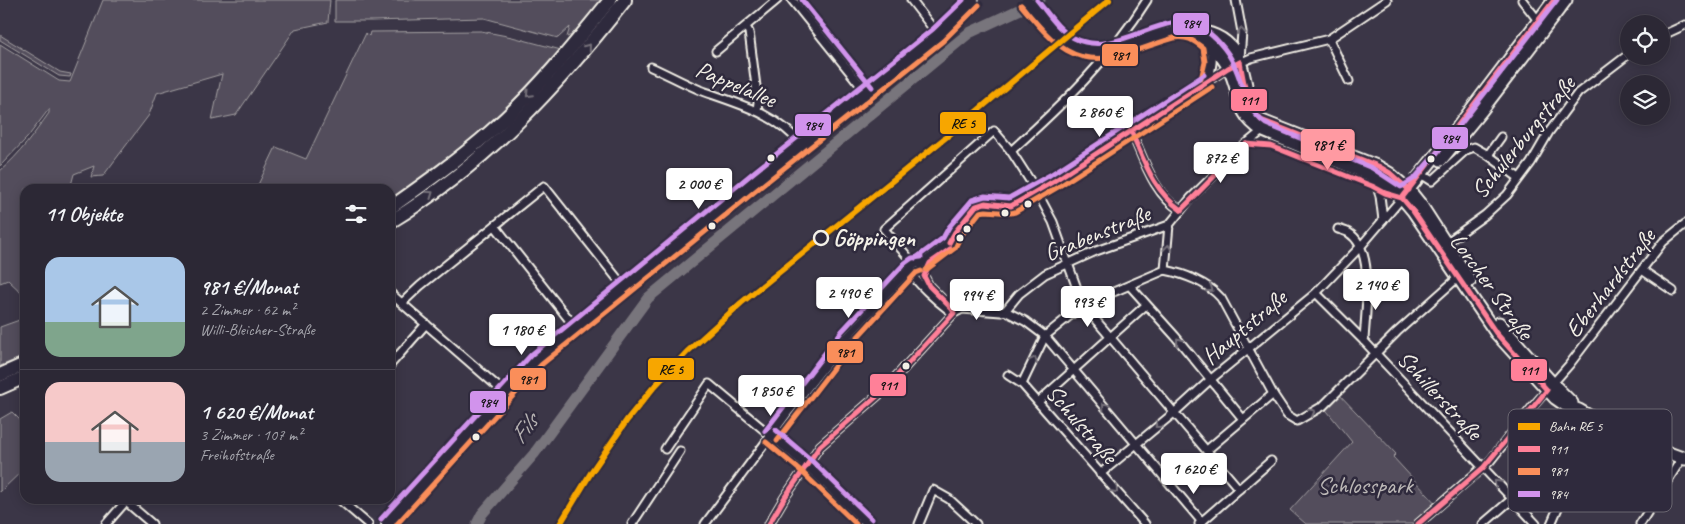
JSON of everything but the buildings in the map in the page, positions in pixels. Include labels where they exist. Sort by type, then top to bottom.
[{"type":"highway","points":[[395,205],[436,176],[512,112],[562,58],[610,0]]},
{"type":"highway","points":[[395,219],[448,182],[492,147],[534,108],[576,62],[625,0]]},
{"type":"highway","points":[[0,375],[20,366]]},
{"type":"highway","points":[[0,388],[20,379]]},
{"type":"main road","points":[[387,524],[536,360],[938,35],[973,0]]},
{"type":"main road","points":[[1027,0],[1057,35],[1070,44],[1086,51],[1106,52],[1179,30],[1212,34],[1224,41],[1236,52],[1251,106],[1255,115],[1265,127],[1378,166],[1390,173],[1405,194]]},
{"type":"main road","points":[[1542,24],[1554,0]]},
{"type":"main road","points":[[1405,194],[1423,176],[1542,24],[1566,0]]},
{"type":"main road","points":[[1192,31],[1210,44],[1228,68],[1248,120],[1405,194]]},
{"type":"main road","name":"Lorcher Straße","points":[[1405,194],[1421,205],[1446,243],[1462,275],[1496,333],[1550,387],[1565,405],[1576,409]]},
{"type":"main road","name":"Lorcher Straße","points":[[1405,194],[1413,210],[1462,275]]},
{"type":"main road","name":"Lorcher Straße","points":[[1672,453],[1684,457]]},
{"type":"street","points":[[716,51],[777,0]]},
{"type":"street","points":[[792,0],[866,92]]},
{"type":"street","points":[[911,0],[938,35]]},
{"type":"street","points":[[1011,151],[1072,94],[1132,23],[1147,0]]},
{"type":"street","points":[[1236,0],[1242,32],[1240,62]]},
{"type":"street","points":[[705,524],[848,336],[899,280],[915,266],[949,243],[955,232],[976,206],[985,203],[1011,206],[1228,68],[1240,62],[1329,39],[1387,0]]},
{"type":"street","points":[[1522,0],[1542,24]]},
{"type":"street","points":[[1670,32],[1685,25]]},
{"type":"street","points":[[746,27],[758,102],[757,111]]},
{"type":"street","points":[[1329,39],[1349,81]]},
{"type":"street","points":[[1208,81],[1213,58],[1210,44]]},
{"type":"street","name":"Schulerburgstraße","points":[[1446,243],[1485,215],[1507,195],[1531,163],[1549,132],[1574,98],[1620,61]]},
{"type":"street","name":"Pappelallee","points":[[651,67],[698,89],[757,111],[786,128],[801,144]]},
{"type":"street","name":"Grabenstraße","points":[[1005,311],[1034,281],[1045,274],[1068,263],[1169,225],[1225,164],[1265,127]]},
{"type":"street","points":[[1131,131],[1159,191],[1171,205],[1181,210]]},
{"type":"street","points":[[916,279],[921,279],[926,269],[915,266],[884,229],[994,132],[1011,151],[1036,190],[1053,222],[1083,305],[1109,338],[1239,489]]},
{"type":"street","points":[[1488,155],[1501,137]]},
{"type":"street","points":[[1423,176],[1432,180],[1466,150],[1474,147],[1519,178]]},
{"type":"street","points":[[1374,178],[1381,202],[1383,220]]},
{"type":"street","points":[[402,303],[420,286],[544,186],[624,287]]},
{"type":"street","name":"Hauptstraße","points":[[1100,474],[1248,348],[1316,293],[1405,194]]},
{"type":"street","name":"Eberhardstraße","points":[[1532,409],[1663,242],[1685,224]]},
{"type":"street","points":[[1166,270],[1169,225]]},
{"type":"street","points":[[495,226],[575,327]]},
{"type":"street","points":[[1338,229],[1349,233],[1360,246],[1366,260],[1364,341]]},
{"type":"street","points":[[915,266],[912,277],[954,313]]},
{"type":"street","points":[[1022,384],[1045,336],[1083,305],[1166,270],[1177,272],[1196,280],[1217,294],[1273,394],[1287,416],[1297,421],[1326,403],[1375,353],[1462,275]]},
{"type":"street","points":[[1642,270],[1673,291]]},
{"type":"street","points":[[924,276],[929,286],[952,308],[954,313]]},
{"type":"street","points":[[1130,286],[1175,336],[1243,419]]},
{"type":"street","name":"Schillerstraße","points":[[1316,293],[1364,341],[1508,496]]},
{"type":"street","points":[[395,297],[505,393]]},
{"type":"street","points":[[1038,402],[1146,305]]},
{"type":"street","points":[[769,524],[820,446],[891,383],[954,313],[962,309],[1005,311],[1025,321],[1045,336],[1136,443],[1200,523],[1271,461]]},
{"type":"street","points":[[395,359],[426,324]]},
{"type":"street","name":"Schulstraße","points":[[1008,375],[1022,384],[1145,524]]},
{"type":"street","points":[[665,449],[709,384],[806,465],[868,524]]},
{"type":"street","points":[[1207,450],[1273,394]]},
{"type":"street","name":"Eberhardstraße","points":[[1423,522],[1483,468],[1508,438]]},
{"type":"street","points":[[632,524],[680,451]]},
{"type":"street","points":[[1672,476],[1684,457]]},
{"type":"street","points":[[919,524],[933,490],[949,499],[976,524]]},
{"type":"street","points":[[1484,524],[1508,503]]},
{"type":"street","points":[[106,524],[123,504]]},
{"type":"street","points":[[130,504],[152,524]]},
{"type":"street","points":[[345,504],[368,524]]},
{"type":"street","name":"Schillerstraße","points":[[1524,512],[1536,524]]},
{"type":"street","points":[[1551,524],[1556,512]]},
{"type":"street","points":[[1641,524],[1649,512]]},
{"type":"green space","points":[[103,0],[330,0],[328,22],[295,29],[236,115],[212,120],[222,74],[157,93],[149,115],[103,176],[91,177],[94,166],[74,174],[71,184],[20,184],[20,291],[8,280],[0,283],[0,171],[26,144],[49,113],[49,109],[27,138],[0,166],[0,44],[59,81],[70,82]]},
{"type":"green space","points":[[335,0],[603,0],[578,32],[567,37],[570,27],[558,38],[484,18],[335,21]]},
{"type":"green space","points":[[481,31],[561,50],[522,92],[481,131],[459,150],[395,197],[395,184],[258,184],[276,147],[306,159],[366,33],[369,36],[370,32]]},
{"type":"green space","points":[[0,35],[60,72],[71,74],[70,77],[59,76],[0,40]]},
{"type":"green space","points":[[20,320],[20,358],[0,366],[0,327]]},
{"type":"green space","name":"Schlosspark","points":[[1337,392],[1396,454],[1393,457],[1438,506],[1418,524],[1306,524],[1290,510],[1352,442],[1323,406]]},
{"type":"green space","points":[[12,412],[20,420],[20,473],[0,492],[0,419]]},
{"type":"waterway","name":"Fils","points":[[477,524],[482,514],[534,454],[648,298],[969,33],[1040,0]]},
{"type":"transit line","name":"984","points":[[802,0],[872,87]]},
{"type":"transit line","name":"984","points":[[395,504],[531,355],[754,172],[933,29],[963,0]]},
{"type":"transit line","name":"984","points":[[1037,0],[1063,31],[1074,38],[1090,43],[1106,43],[1123,39],[1171,23],[1186,22],[1199,26],[1215,38],[1224,48],[1238,73],[1249,104],[1266,124],[1372,168],[1401,187],[1415,178],[1453,134],[1557,0]]},
{"type":"transit line","points":[[560,524],[592,471],[627,420],[653,388],[687,352],[741,303],[950,134],[1109,0]]},
{"type":"transit line","name":"911","points":[[1402,198],[1554,0]]},
{"type":"transit line","name":"981","points":[[397,524],[541,365],[943,41],[979,5]]},
{"type":"transit line","name":"981","points":[[1021,5],[1053,40],[1076,55],[1089,58],[1122,55],[1174,38],[1190,39],[1203,48],[1205,62],[1201,79]]},
{"type":"transit line","name":"911","points":[[1240,62],[1249,100],[1261,120],[1378,166],[1390,173],[1409,190]]},
{"type":"transit line","name":"911","points":[[949,243],[955,232],[976,206],[985,203],[1011,206],[1054,181],[1240,62]]},
{"type":"transit line","name":"984","points":[[916,258],[943,238],[949,227],[972,200],[985,196],[1009,198],[1050,175],[1204,75]]},
{"type":"transit line","name":"981","points":[[926,270],[955,248],[961,236],[980,212],[1015,212],[1058,187],[1212,87]]},
{"type":"transit line","name":"911","points":[[1131,131],[1156,184],[1163,194],[1181,210]]},
{"type":"transit line","name":"911","points":[[1246,144],[1271,146],[1372,186],[1385,193],[1402,198]]},
{"type":"transit line","name":"911","points":[[1181,210],[1246,144]]},
{"type":"transit line","name":"911","points":[[1402,198],[1413,211],[1496,333],[1547,390],[1531,409]]},
{"type":"transit line","name":"911","points":[[769,524],[820,446],[884,390],[954,313],[929,286],[924,276],[930,263],[950,249]]},
{"type":"transit line","name":"984","points":[[765,431],[842,331],[905,263],[912,258],[921,257]]},
{"type":"transit line","name":"981","points":[[777,441],[854,341],[916,273],[921,271]]},
{"type":"transit line","name":"984","points":[[776,430],[811,460],[872,519]]},
{"type":"transit line","name":"911","points":[[1418,524],[1483,468],[1508,438]]},
{"type":"transit line","name":"981","points":[[766,442],[801,471],[856,524]]},
{"type":"transit line","name":"984","points":[[381,519],[395,504]]},
{"type":"place","name":"Göppingen","points":[[821,238]]}]
